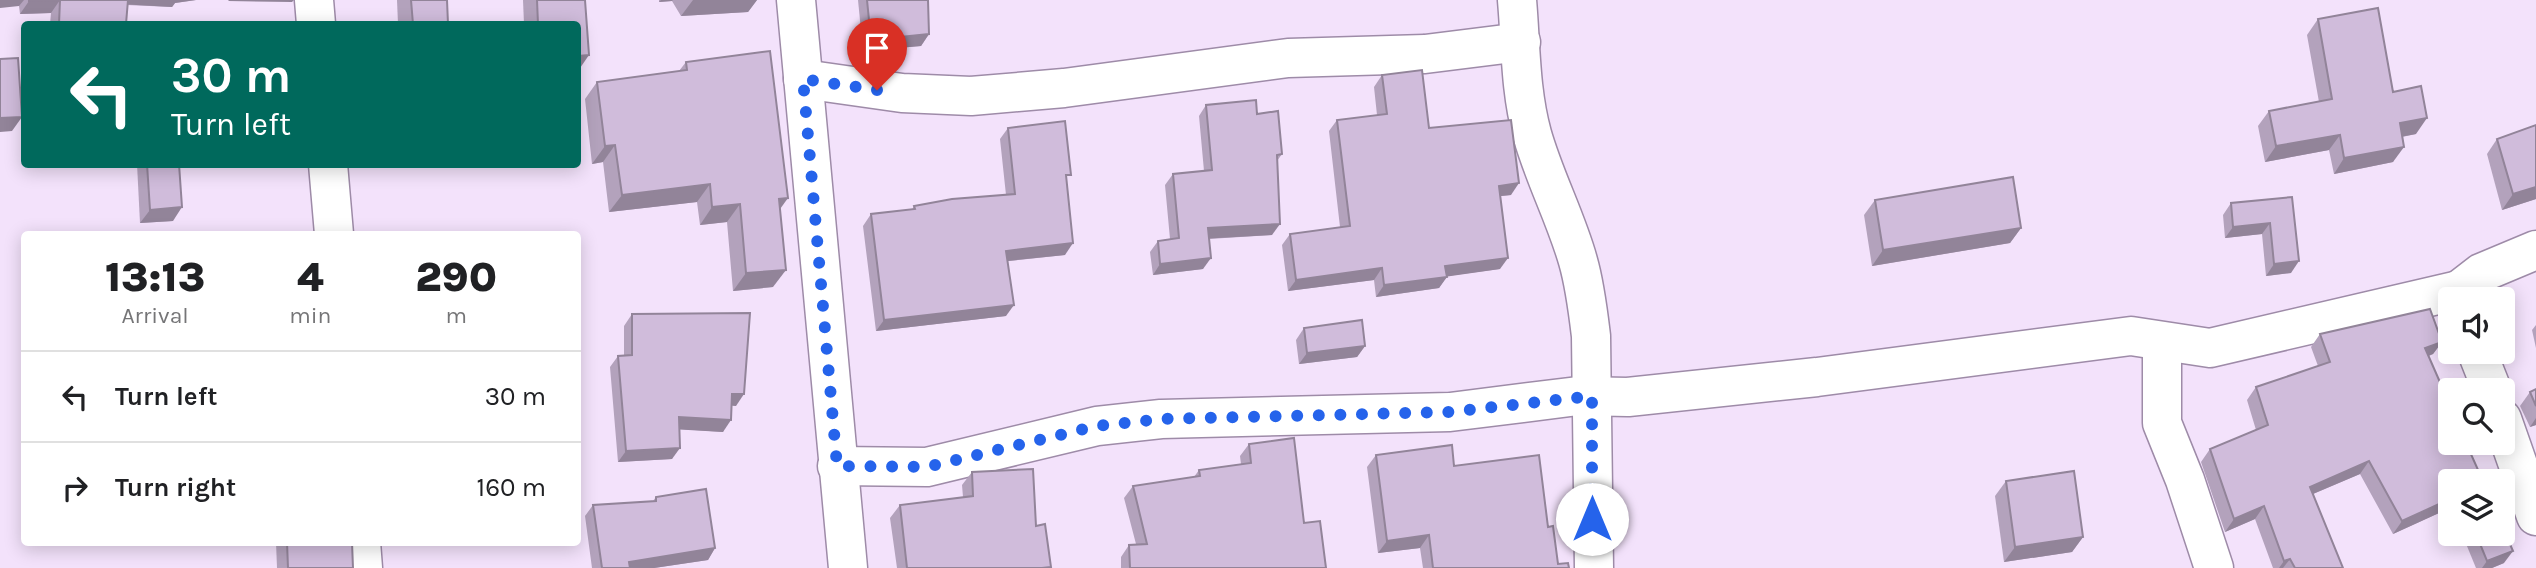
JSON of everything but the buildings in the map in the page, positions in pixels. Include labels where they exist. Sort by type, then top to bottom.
[{"type":"street","points":[[314,0],[316,21]]},
{"type":"street","points":[[796,0],[848,568]]},
{"type":"street","points":[[1517,0],[1521,84],[1533,137],[1578,260],[1587,302],[1591,335],[1594,568]]},
{"type":"street","points":[[803,79],[902,93],[971,96],[1065,88],[1288,58],[1424,54],[1521,41]]},
{"type":"street","points":[[328,168],[334,231]]},
{"type":"street","points":[[2467,287],[2481,273],[2536,250]]},
{"type":"street","points":[[837,466],[927,467],[1097,426],[1161,419],[1450,412],[1592,396],[1628,397],[1817,377],[2131,336],[2210,348],[2438,299]]},
{"type":"street","points":[[2162,342],[2162,423],[2185,480],[2214,568]]},
{"type":"street","points":[[2515,455],[2536,516]]},
{"type":"street","points":[[361,546],[363,568]]},
{"type":"route","points":[[877,90],[803,79],[837,466],[927,467],[1015,443],[1097,426],[1161,419],[1450,412],[1592,396],[1592,519]]}]
